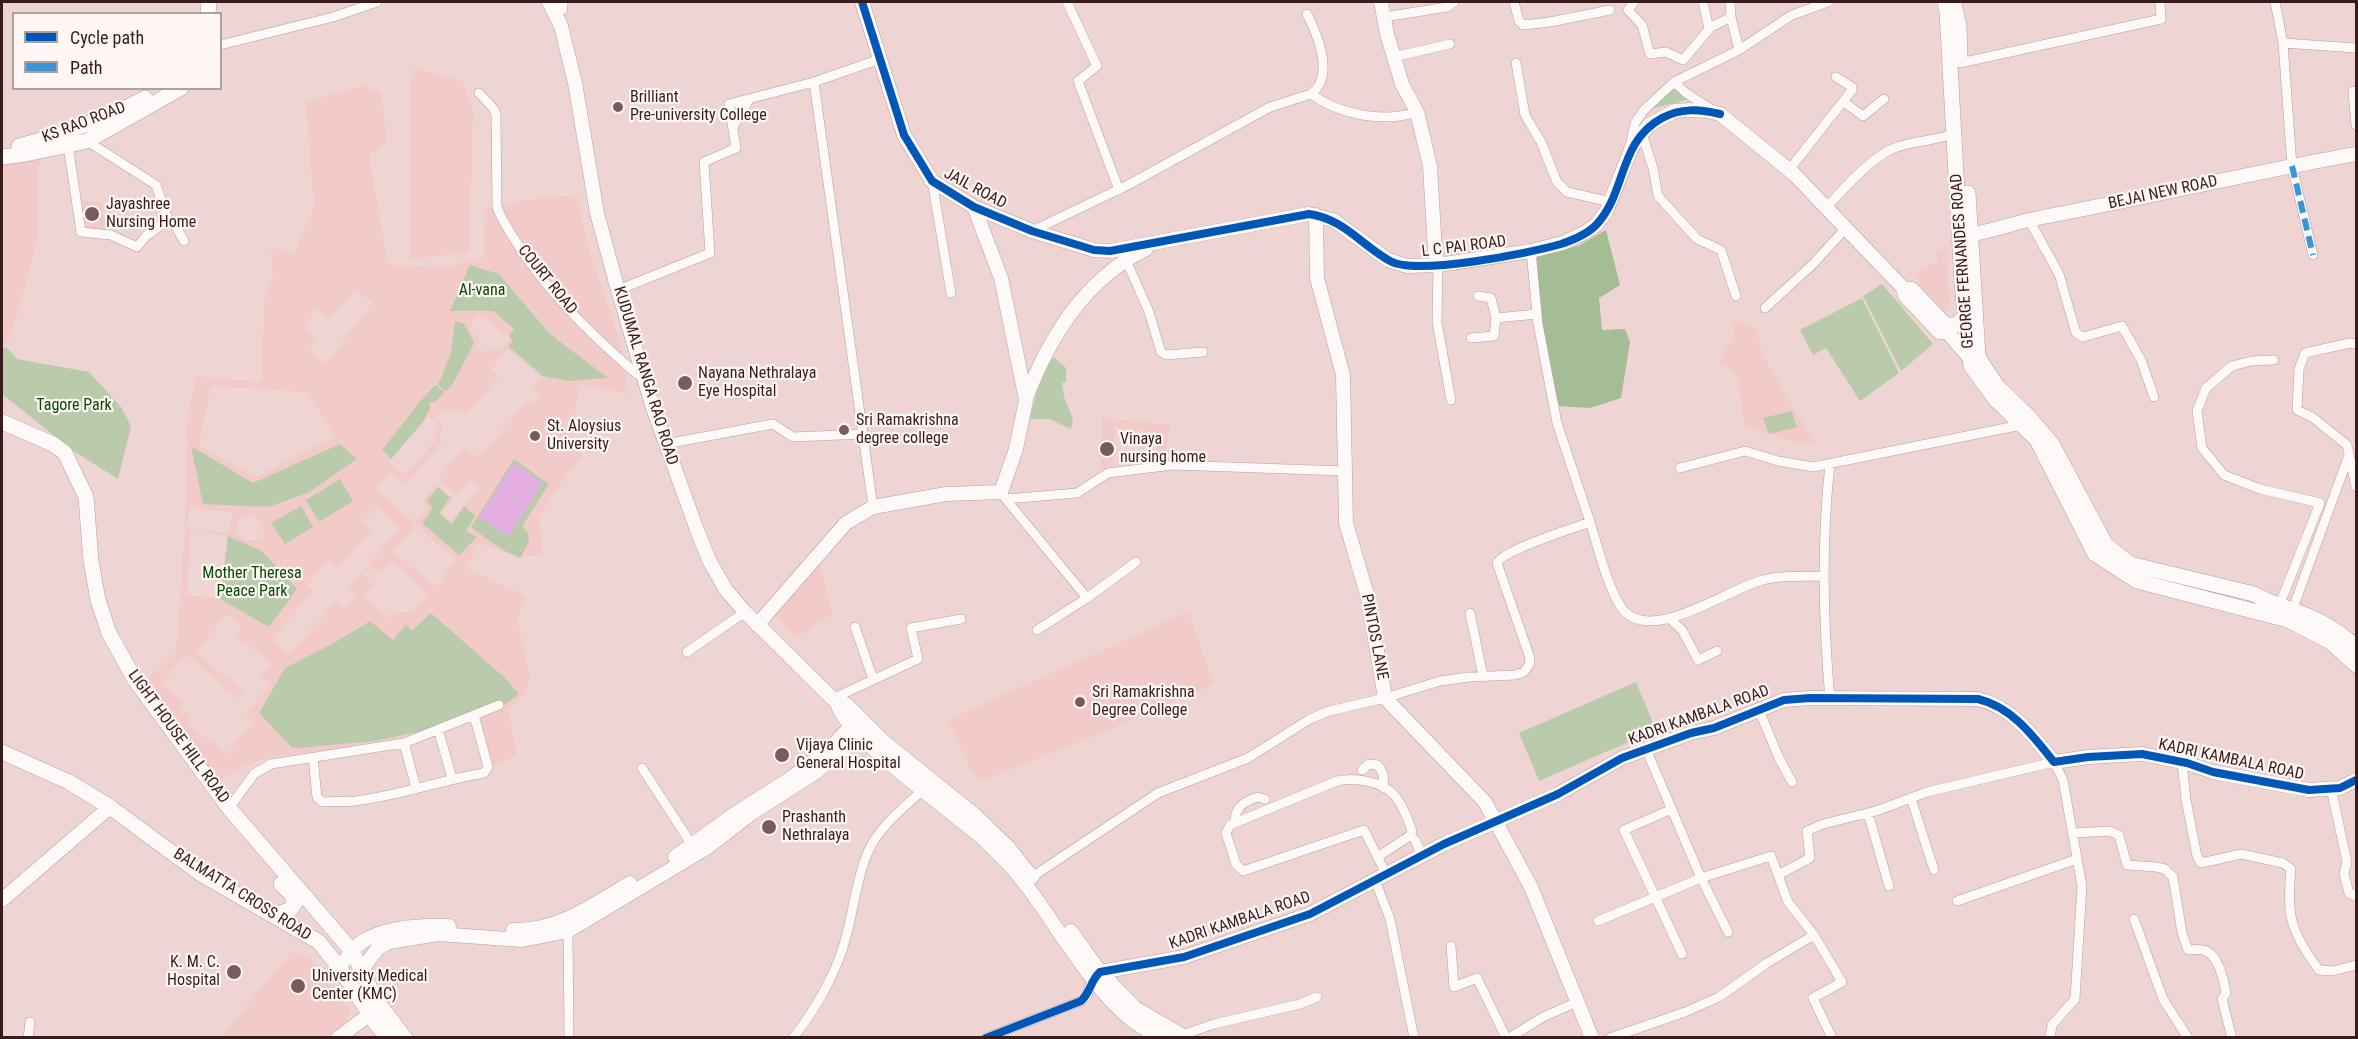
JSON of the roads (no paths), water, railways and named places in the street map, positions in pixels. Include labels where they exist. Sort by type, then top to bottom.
[{"type":"main road","name":"GEORGE FERNANDES ROAD","points":[[1945,2],[1955,133],[1978,357],[1971,366],[1990,391],[2037,440],[2095,554],[2138,581],[2254,594],[2308,616],[2356,646]]},
{"type":"main road","name":"GEORGE FERNANDES ROAD","points":[[1954,2],[1959,26],[1965,316],[1975,359],[1997,386],[2028,416],[2052,444],[2106,545],[2130,564],[2288,620],[2329,641],[2356,665]]},
{"type":"main road","name":"KS RAO ROAD","points":[[2,149],[66,134],[84,134],[160,90]]},
{"type":"main road","points":[[2,158],[68,145],[84,134],[178,90]]},
{"type":"main road","points":[[1946,329],[1956,325],[1965,316]]},
{"type":"main road","name":"LIGHT HOUSE HILL ROAD","points":[[2,422],[53,444],[64,453],[86,497],[98,600],[109,633],[135,680],[229,808],[352,951],[376,999],[405,1038]]},
{"type":"main road","name":"BALMATTA CROSS ROAD","points":[[2,752],[69,782],[110,807],[201,874],[319,942],[388,1038]]},
{"type":"main road","points":[[249,832],[256,856],[294,899],[295,903],[291,909],[274,916]]},
{"type":"street","points":[[222,45],[333,17],[376,2]]},
{"type":"street","name":"JAIL ROAD","points":[[862,2],[904,135],[932,181],[974,207],[1032,231],[1094,250],[1110,251],[1159,242]]},
{"type":"street","points":[[1067,2],[1097,66],[1078,81],[1119,190]]},
{"type":"street","points":[[1381,2],[1401,84],[1417,112],[1430,166],[1435,251],[1438,265],[1437,322],[1451,400]]},
{"type":"street","points":[[1384,17],[1447,7],[1454,2]]},
{"type":"street","points":[[1514,2],[1519,21],[1523,25],[1610,10]]},
{"type":"street","points":[[1634,2],[1628,10],[1642,25],[1650,54],[1666,52],[1683,60],[1709,28],[1731,17]]},
{"type":"street","points":[[1703,2],[1709,28]]},
{"type":"street","points":[[1730,2],[1739,50]]},
{"type":"street","points":[[1628,156],[1635,123],[1644,110],[1674,82],[1739,50],[1792,15],[1828,2]]},
{"type":"street","points":[[1960,63],[2162,19],[2160,2]]},
{"type":"street","points":[[2275,2],[2283,43],[2292,166],[2313,255]]},
{"type":"street","name":"KUDUMAL RANGA RAO ROAD","points":[[557,3],[575,82],[597,213],[641,380],[710,562],[726,590],[745,612],[838,702],[839,712],[860,727]]},
{"type":"street","points":[[1032,231],[1119,190],[1262,111],[1311,94],[1320,87],[1322,52],[1316,31],[1307,14]]},
{"type":"street","points":[[2283,43],[2356,48]]},
{"type":"street","points":[[1394,57],[1450,44]]},
{"type":"street","points":[[618,290],[710,253],[704,162],[736,148],[729,104],[814,82],[880,59]]},
{"type":"street","points":[[1516,63],[1526,115],[1541,142],[1557,182],[1567,192],[1611,202]]},
{"type":"street","points":[[1789,170],[1853,88],[1836,76]]},
{"type":"street","points":[[814,82],[873,507]]},
{"type":"street","points":[[1674,82],[1696,100],[1720,114],[1789,170],[1903,288],[1912,289],[1975,359]]},
{"type":"street","points":[[2353,91],[2356,125]]},
{"type":"street","name":"COURT ROAD","points":[[479,93],[496,114],[497,207],[500,216],[527,260],[595,339],[637,374],[641,380]]},
{"type":"street","points":[[1311,94],[1332,107],[1356,114],[1402,117],[1417,112]]},
{"type":"street","points":[[733,128],[749,99]]},
{"type":"street","points":[[1844,102],[1863,116],[1884,99]]},
{"type":"street","name":"L C PAI ROAD","points":[[1159,242],[1300,215],[1316,215],[1333,220],[1393,263],[1407,266],[1438,265],[1531,251],[1563,243],[1596,225],[1611,202],[1628,156],[1649,125],[1674,111],[1689,110],[1720,114]]},
{"type":"street","points":[[1827,207],[1849,183],[1893,148],[1941,139],[1955,133]]},
{"type":"street","points":[[84,134],[156,185],[168,220],[174,223],[184,241]]},
{"type":"street","points":[[1642,134],[1653,168],[1658,196],[1697,239],[1721,250],[1736,296]]},
{"type":"street","points":[[68,145],[81,232],[111,235],[137,247],[146,236],[168,220]]},
{"type":"street","name":"BEJAI NEW ROAD","points":[[1965,236],[2029,220],[2089,210],[2356,154]]},
{"type":"street","points":[[932,181],[951,293]]},
{"type":"street","points":[[974,207],[1001,278],[1026,400]]},
{"type":"street","name":"PINTOS LANE","points":[[1316,215],[1317,278],[1343,375],[1346,523],[1368,598],[1385,698],[1485,802],[1496,820],[1531,887],[1592,1038]]},
{"type":"street","points":[[2029,220],[2059,274],[2076,333],[2083,337],[2122,326],[2142,360],[2154,397]]},
{"type":"street","points":[[987,242],[989,227],[1008,221]]},
{"type":"street","points":[[1764,308],[1812,265],[1846,228]]},
{"type":"street","points":[[1003,496],[1026,400],[1047,351],[1077,303],[1096,282],[1126,260],[1159,242]]},
{"type":"street","points":[[1531,251],[1537,314],[1557,423],[1612,588],[1623,611],[1644,621],[1669,618],[1763,579],[1822,576]]},
{"type":"street","points":[[1126,260],[1149,312],[1161,351],[1166,355],[1203,352]]},
{"type":"street","points":[[1471,338],[1494,336],[1496,318],[1491,298],[1478,296]]},
{"type":"street","points":[[1496,318],[1537,314]]},
{"type":"street","points":[[2356,344],[2350,343],[2310,351],[2302,357],[2299,369],[2298,412],[2312,417],[2345,442],[2350,453],[2356,487]]},
{"type":"street","points":[[2274,360],[2251,361],[2232,366],[2206,388],[2197,411],[2202,448],[2224,475],[2260,489],[2320,503],[2286,608]]},
{"type":"street","points":[[665,444],[773,424],[793,437],[862,434]]},
{"type":"street","points":[[1680,468],[1745,450],[1778,461],[1813,467],[2021,425]]},
{"type":"street","points":[[2286,608],[2350,453]]},
{"type":"street","points":[[1830,464],[1825,506],[1822,576],[1823,623],[1830,699]]},
{"type":"street","points":[[758,625],[846,523],[873,507],[946,494],[1003,496],[1077,493],[1108,473],[1173,465],[1344,471]]},
{"type":"street","points":[[1003,496],[1087,598]]},
{"type":"street","points":[[1032,877],[1158,793],[1248,758],[1310,719],[1329,711],[1385,698],[1440,681],[1515,675],[1524,672],[1529,665],[1530,658],[1497,568],[1500,558],[1590,522]]},
{"type":"street","points":[[1037,630],[1087,598],[1136,562]]},
{"type":"street","points":[[687,652],[745,612]]},
{"type":"street","points":[[1470,613],[1483,676]]},
{"type":"street","points":[[1669,618],[1682,630],[1698,660],[1718,651]]},
{"type":"street","points":[[838,702],[873,679],[918,659],[911,628],[961,619]]},
{"type":"street","points":[[855,627],[873,679]]},
{"type":"street","name":"KADRI KAMBALA ROAD","points":[[1096,975],[1184,957],[1310,914],[1422,855],[1558,794],[1622,758],[1691,733],[1714,728],[1784,700],[1966,697],[1989,701],[2000,707],[2021,724],[2054,762],[2088,757],[2142,754],[2309,790],[2340,788],[2356,780]]},
{"type":"street","points":[[229,808],[258,771],[271,764],[404,743],[499,705]]},
{"type":"street","points":[[1759,710],[1779,758],[1792,782]]},
{"type":"street","points":[[313,758],[317,798],[320,801],[355,801],[452,778],[484,773],[488,769],[474,715]]},
{"type":"street","points":[[860,727],[883,741],[934,780],[1009,848],[1032,877],[1096,975],[1135,1008],[1185,1036],[1214,1024],[1300,1004],[1317,997]]},
{"type":"street","points":[[349,982],[361,971],[378,948],[389,942],[438,934],[522,940],[568,931],[681,864],[830,762],[860,727]]},
{"type":"street","points":[[860,727],[923,790],[976,832],[1017,873],[1133,1020],[1164,1038]]},
{"type":"street","points":[[339,967],[365,940],[405,927],[428,925],[524,930],[568,919],[692,845],[733,815],[788,780],[860,727]]},
{"type":"street","points":[[438,729],[452,778]]},
{"type":"street","points":[[404,743],[416,788]]},
{"type":"street","points":[[1646,749],[1701,878],[1728,932]]},
{"type":"street","points":[[1778,875],[1810,858],[1807,831],[1823,824],[1868,813],[1911,798],[2054,762],[2063,780],[2082,886],[2075,999],[2052,1025],[2050,1038]]},
{"type":"street","points":[[2182,762],[2186,800],[2197,856],[2201,862],[2241,854],[2283,863],[2291,869],[2288,896],[2291,924],[2302,946],[2319,970],[2333,971],[2356,965]]},
{"type":"street","points":[[1362,770],[1370,764],[1378,765],[1383,774],[1384,788]]},
{"type":"street","points":[[642,768],[692,845]]},
{"type":"street","points":[[1379,856],[1411,835],[1412,831],[1396,797],[1384,788],[1355,779],[1337,781],[1230,825],[1226,833],[1236,864],[1243,871],[1360,829],[1366,832],[1379,856],[1381,877],[1414,1038]]},
{"type":"street","points":[[793,1038],[825,988],[836,964],[846,938],[868,852],[882,830],[934,780]]},
{"type":"street","points":[[2331,788],[2347,862],[2344,874],[2349,893],[2356,896]]},
{"type":"street","points":[[1235,823],[1235,814],[1241,804],[1258,797],[1265,799]]},
{"type":"street","points":[[1911,798],[1934,870]]},
{"type":"street","points":[[2,900],[110,807]]},
{"type":"street","points":[[1672,809],[1624,830],[1682,954]]},
{"type":"street","points":[[1868,813],[1889,886]]},
{"type":"street","points":[[2073,833],[2109,831],[2119,835],[2127,865],[2165,869],[2173,877],[2182,933],[2188,950],[2204,950],[2210,953],[2216,961],[2225,984],[2226,993],[2222,999],[2232,1038]]},
{"type":"street","points":[[1415,840],[1422,855]]},
{"type":"street","points":[[1598,921],[1701,878],[1771,856],[1788,902],[1814,935],[1842,982],[1813,998],[1832,1038]]},
{"type":"street","points":[[1957,901],[2078,860]]},
{"type":"street","points":[[2134,919],[2163,999],[2188,1038]]},
{"type":"street","points":[[568,931],[569,1038]]},
{"type":"street","points":[[1610,1038],[1659,1019],[1685,1012],[1719,997],[1767,963],[1814,935]]},
{"type":"street","points":[[1451,946],[1454,987],[1478,978],[1508,1038],[1543,1017],[1577,1002]]},
{"type":"street","points":[[986,1038],[1081,1001],[1087,996],[1096,975]]},
{"type":"street","points":[[338,1038],[356,1032],[370,1014]]},
{"type":"street","points":[[28,1038],[30,1022]]},
{"type":"place","name":"Brilliant Pre-university College","points":[[618,107]]},
{"type":"place","name":"Jayashree Nursing Home","points":[[92,214]]},
{"type":"place","name":"Nayana Nethralaya Eye Hospital","points":[[685,383]]},
{"type":"place","name":"Sri Ramakrishna degree college","points":[[844,430]]},
{"type":"place","name":"St. Aloysius University","points":[[535,436]]},
{"type":"place","name":"Vinaya nursing home","points":[[1107,449]]},
{"type":"place","name":"Sri Ramakrishna Degree College","points":[[1080,702]]},
{"type":"place","name":"Vijaya Clinic General Hospital","points":[[782,755]]},
{"type":"place","name":"Prashanth Nethralaya","points":[[769,827]]},
{"type":"place","name":"K. M. C. Hospital","points":[[234,972]]},
{"type":"place","name":"University Medical Center (KMC)","points":[[298,986]]},
{"type":"park label","name":"Al-vana","points":[[482,291]]},
{"type":"park label","name":"Tagore Park","points":[[74,406]]},
{"type":"park label","name":"Mother Theresa Peace Park","points":[[252,583]]}]
